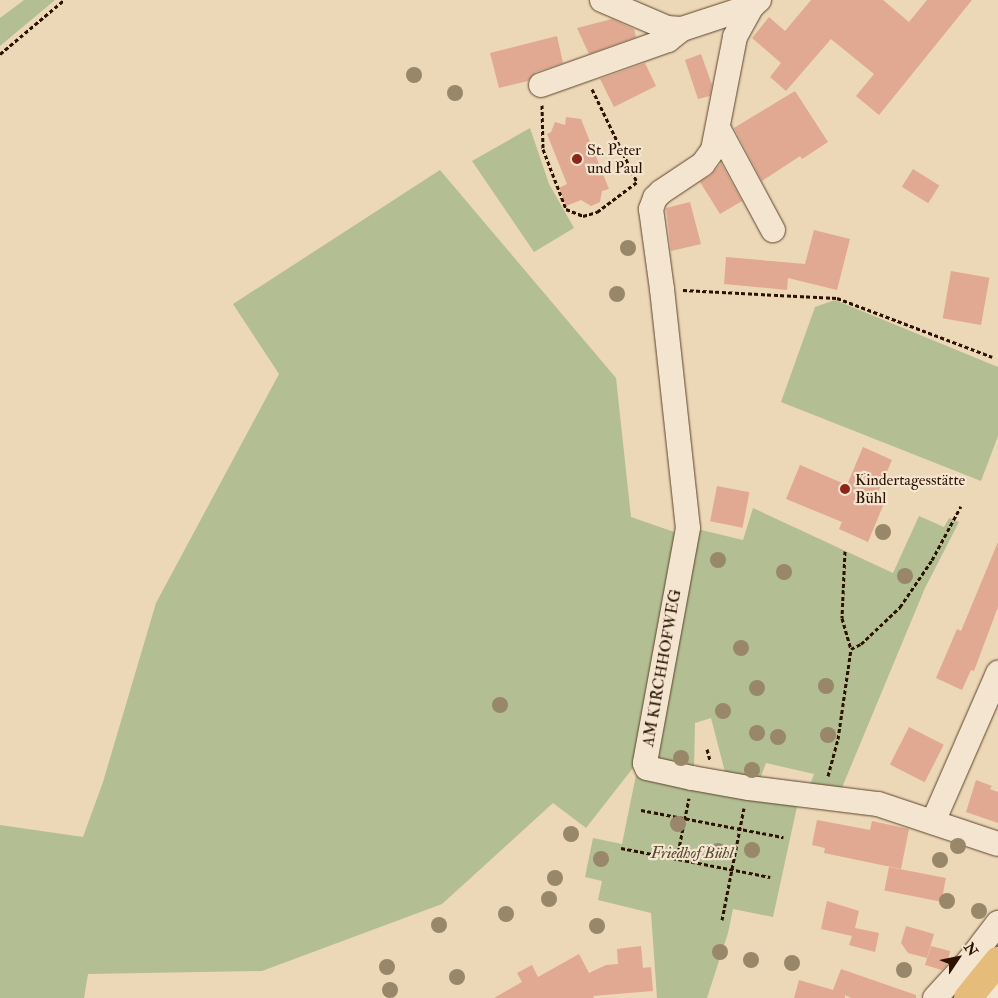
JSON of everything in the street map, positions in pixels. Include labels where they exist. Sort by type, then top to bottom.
[{"type":"main road","points":[[968,998],[998,961]]},
{"type":"street","points":[[602,0],[667,28],[682,29]]},
{"type":"street","points":[[542,85],[668,40],[682,29],[755,3]]},
{"type":"street","points":[[650,209],[654,198],[703,164],[712,150],[735,37],[755,3]]},
{"type":"street","points":[[718,128],[773,230]]},
{"type":"street","name":"AM KIRCHHOFWEG","points":[[650,209],[662,289],[688,528],[644,763],[647,768],[748,788],[878,804],[998,844]]},
{"type":"street","points":[[933,822],[998,672]]},
{"type":"street","points":[[935,998],[969,961],[998,923]]},
{"type":"path","points":[[0,54],[64,0]]},
{"type":"path","points":[[582,70],[650,209]]},
{"type":"path","points":[[542,85],[543,149],[566,209],[583,216],[597,212],[637,182]]},
{"type":"path","points":[[662,289],[837,298],[992,357]]},
{"type":"path","points":[[852,649],[861,644],[900,607],[932,560],[962,506]]},
{"type":"path","points":[[822,796],[838,739],[852,649],[842,618],[844,551]]},
{"type":"path","points":[[677,858],[692,778]]},
{"type":"path","points":[[722,920],[738,829],[748,788]]},
{"type":"path","points":[[641,810],[783,837]]},
{"type":"path","points":[[621,848],[770,877]]},
{"type":"green space","points":[[24,0],[55,0],[0,46],[0,18]]},
{"type":"green space","points":[[530,128],[549,184],[574,228],[534,252],[472,161]]},
{"type":"green space","points":[[440,170],[616,378],[631,517],[680,534],[640,759],[586,828],[553,803],[442,904],[262,971],[88,974],[84,998],[0,998],[0,825],[83,837],[103,782],[156,603],[279,374],[233,304]]},
{"type":"green space","points":[[835,300],[998,367],[998,436],[981,481],[781,402],[815,307]]},
{"type":"green space","points":[[753,508],[893,573],[919,516],[944,527],[949,518],[959,522],[925,588],[841,790],[810,785],[814,774],[766,763],[760,779],[725,772],[711,718],[695,723],[694,767],[651,758],[697,529],[743,540]]},
{"type":"green space","name":"Friedhof Bühl","points":[[636,775],[798,802],[773,917],[733,909],[728,933],[707,998],[657,998],[651,913],[598,900],[602,881],[585,877],[593,838],[622,844]]},
{"type":"building","points":[[811,0],[883,0],[909,22],[927,0],[972,0],[879,115],[856,96],[874,74],[831,39],[786,91],[770,77],[781,63],[752,38],[769,17],[785,31]]},
{"type":"building","points":[[612,19],[634,29],[636,37],[589,54],[577,28]]},
{"type":"building","points":[[557,36],[563,63],[536,72],[528,81],[499,88],[490,53]]},
{"type":"building","points":[[701,54],[712,85],[710,96],[698,99],[685,60]]},
{"type":"building","points":[[645,63],[656,86],[614,107],[600,79]]},
{"type":"building","points":[[795,91],[828,142],[802,159],[800,156],[762,181],[734,128]]},
{"type":"building","name":"St. Peter und Paul","points":[[566,117],[581,119],[609,189],[602,191],[600,202],[591,206],[581,200],[566,206],[559,188],[567,184],[547,134],[551,132],[555,122],[565,125]]},
{"type":"building","points":[[721,163],[742,201],[720,214],[700,182],[711,175]]},
{"type":"building","points":[[913,169],[939,185],[928,203],[902,187]]},
{"type":"building","points":[[690,202],[701,244],[671,251],[666,208]]},
{"type":"building","points":[[814,230],[850,239],[837,290],[788,278],[787,290],[724,284],[726,257],[805,264]]},
{"type":"building","points":[[951,271],[989,278],[981,325],[943,318]]},
{"type":"building","points":[[863,447],[892,460],[876,497],[885,501],[868,542],[839,529],[842,522],[786,499],[800,465],[847,485]]},
{"type":"building","points":[[717,486],[749,492],[743,528],[710,521]]},
{"type":"building","points":[[998,542],[998,607],[974,671],[971,670],[962,690],[936,678],[957,629],[961,631]]},
{"type":"building","points":[[909,727],[944,745],[925,782],[890,764]]},
{"type":"building","points":[[976,780],[992,786],[990,789],[998,792],[998,823],[966,812]]},
{"type":"building","points":[[817,820],[870,830],[872,821],[909,829],[901,869],[824,853],[825,848],[812,845]]},
{"type":"building","points":[[889,867],[946,878],[941,902],[884,891]]},
{"type":"building","points":[[827,901],[859,911],[854,932],[855,928],[879,933],[875,952],[849,945],[852,936],[821,929]]},
{"type":"building","points":[[906,926],[934,934],[927,958],[908,953],[901,943]]},
{"type":"building","points":[[641,946],[643,968],[651,967],[653,991],[593,996],[594,998],[494,998],[522,982],[517,973],[532,965],[538,977],[579,954],[589,973],[606,965],[618,964],[617,949]]},
{"type":"building","points":[[931,946],[950,951],[947,965],[942,970],[925,965]]},
{"type":"building","points":[[841,969],[916,995],[916,998],[851,998],[845,995],[845,998],[794,998],[799,980],[833,990]]},
{"type":"place","name":"St. Peter und Paul","points":[[577,159]]},
{"type":"place","name":"Kindertagesstätte Bühl","points":[[845,489]]}]
